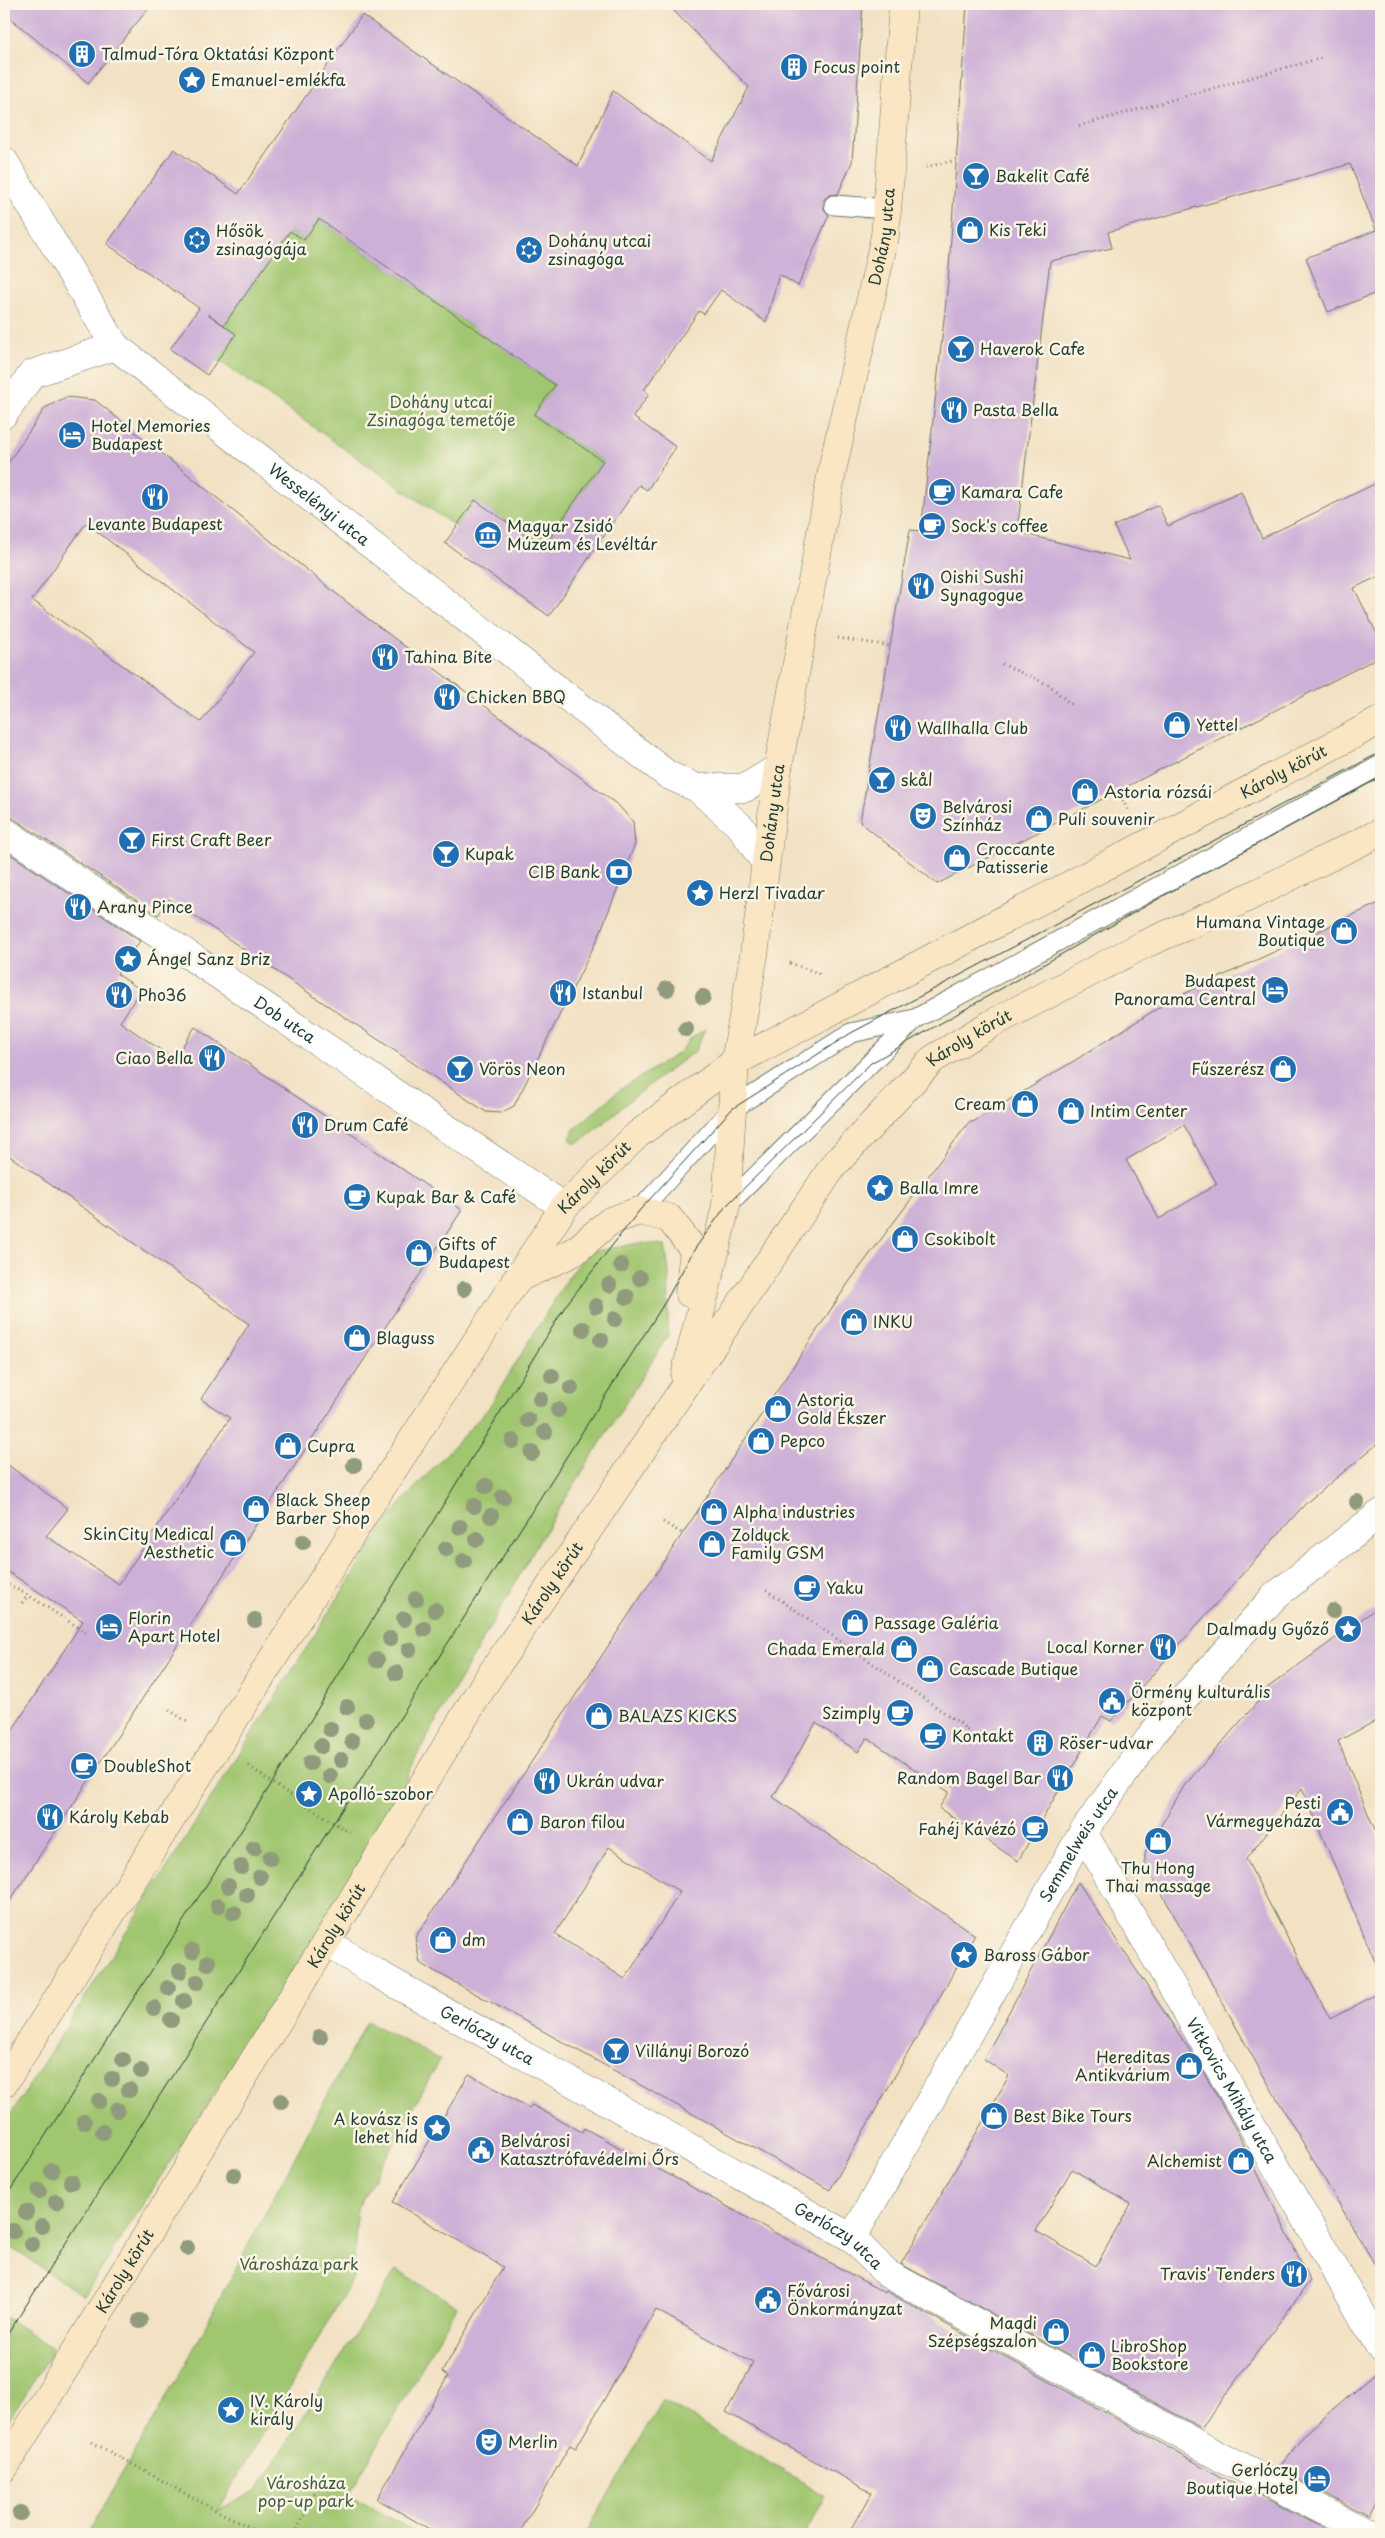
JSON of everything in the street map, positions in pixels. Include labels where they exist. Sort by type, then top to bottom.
[{"type":"main road","name":"Dohány utca","points":[[735,1062],[754,955],[764,861],[793,683],[784,640],[805,520],[833,466],[886,236],[903,4]]},
{"type":"main road","name":"Károly körút","points":[[4,2084],[516,1279],[564,1207],[637,1135],[735,1062],[1381,720]]},
{"type":"main road","name":"Károly körút","points":[[4,2468],[484,1683],[834,1165],[894,1098],[933,1059],[991,1024],[1145,944],[1218,912],[1381,832]]},
{"type":"main road","name":"Károly körút","points":[[681,1392],[726,1206],[735,1062]]},
{"type":"main road","points":[[516,1279],[574,1252],[610,1221],[639,1211],[669,1218],[694,1250],[681,1392]]},
{"type":"street","name":"Wesselényi utca","points":[[4,161],[115,346],[668,775],[697,788],[741,827],[764,861]]},
{"type":"street","points":[[4,414],[32,374],[115,346]]},
{"type":"street","name":"Wesselényi utca","points":[[697,788],[745,788],[778,768]]},
{"type":"street","name":"Dob utca","points":[[4,831],[564,1207]]},
{"type":"street","name":"Semmelweis utca","points":[[852,2238],[1083,1832],[1153,1733],[1275,1596],[1381,1513]]},
{"type":"street","name":"Vitkovics Mihály utca","points":[[1083,1832],[1381,2349]]},
{"type":"street","name":"Gerlóczy utca","points":[[326,1942],[376,1973],[852,2238],[886,2273],[1364,2532],[1379,2534]]},
{"type":"lane","points":[[834,205],[889,209]]},
{"type":"lane","points":[[726,1206],[915,1019],[1381,765]]},
{"type":"lane","points":[[639,1211],[732,1109],[851,1033],[915,1019]]},
{"type":"path","points":[[1079,126],[1321,58]]},
{"type":"path","points":[[1002,664],[1049,685],[1072,705]]},
{"type":"path","points":[[785,962],[818,973]]},
{"type":"path","points":[[662,1522],[683,1534]]},
{"type":"path","points":[[4,1583],[28,1595],[86,1633]]},
{"type":"path","points":[[766,1590],[961,1724],[984,1748]]},
{"type":"path","points":[[22,1603],[28,1595]]},
{"type":"path","points":[[220,1743],[272,1783],[380,1853]]},
{"type":"path","points":[[92,2442],[217,2511],[264,2534]]},
{"type":"path","points":[[295,2534],[323,2475]]},
{"type":"green space","name":"Dohány utcai Zsinagóga temetője","points":[[319,219],[555,385],[534,415],[603,461],[543,547],[475,500],[456,527],[218,360],[224,325],[290,231],[304,240]]},
{"type":"green space","points":[[705,1029],[695,1051],[636,1095],[586,1138],[574,1144],[570,1139],[574,1129],[621,1089],[680,1052],[691,1038]]},
{"type":"green space","points":[[640,1243],[665,1245],[669,1273],[668,1335],[536,1546],[416,1757],[384,1829],[84,2296],[4,2243],[4,2125],[383,1527],[410,1493],[488,1409],[569,1276],[589,1252]]},
{"type":"green space","name":"Városháza park","points":[[367,2021],[440,2060],[357,2209],[353,2279],[218,2510],[257,2490],[396,2270],[457,2306],[349,2495],[419,2534],[87,2534],[187,2361]]},
{"type":"green space","points":[[4,2316],[54,2349],[7,2423],[4,2421]]},
{"type":"green space","points":[[662,2400],[826,2496],[805,2534],[586,2534]]},
{"type":"building","name":"Talmud-Tóra Oktatási Központ","points":[[4,4],[152,4],[88,83],[4,13]]},
{"type":"building","points":[[667,4],[863,4],[852,162],[838,194],[830,195],[824,199],[824,209],[829,215],[798,286],[779,274],[766,322],[721,290],[704,314],[699,311],[644,390],[649,394],[633,417],[676,447],[647,490],[639,485],[549,616],[445,543],[475,500],[543,547],[603,461],[534,415],[555,385],[319,219],[304,240],[290,231],[224,325],[208,314],[236,334],[207,375],[170,349],[199,308],[107,244],[174,149],[238,194],[362,15],[578,166],[613,91],[711,161],[749,87]]},
{"type":"building","points":[[967,4],[1381,4],[1381,291],[1328,312],[1306,258],[1376,230],[1350,164],[1108,232],[1112,248],[1050,261],[1017,532],[1130,560],[1114,526],[1158,505],[1168,526],[1241,492],[1262,538],[1381,481],[1381,575],[1354,588],[1381,642],[1381,656],[937,884],[860,822],[910,530],[921,531],[948,282]]},
{"type":"building","points":[[66,397],[95,400],[363,615],[619,806],[633,822],[635,844],[598,938],[514,1106],[500,1113],[486,1112],[169,899],[158,915],[13,818],[4,816],[4,469],[45,408]],"holes":[[[86,523],[254,652],[201,722],[32,600]]]},
{"type":"building","points":[[4,850],[140,941],[117,974],[141,990],[120,1022],[174,1059],[195,1027],[462,1210],[4,1910],[4,1743],[83,1621],[4,1569],[4,1462],[68,1509],[46,1536],[119,1584],[230,1418],[201,1399],[249,1324],[4,1152]]},
{"type":"building","points":[[1381,902],[1381,1441],[1306,1503],[1111,1721],[1102,1716],[1018,1861],[939,1808],[949,1792],[867,1738],[858,1752],[816,1723],[773,1797],[975,1935],[830,2190],[420,1963],[415,1938],[849,1282],[969,1122],[973,1122],[1171,1000]],"holes":[[[1184,1125],[1217,1184],[1159,1219],[1126,1160]],[[609,1847],[680,1892],[625,1979],[555,1934]]]},
{"type":"building","points":[[1381,1605],[1381,1718],[1338,1741],[1381,1845],[1381,1976],[1302,1788],[1246,1859],[1330,2019],[1381,1992],[1381,2275],[1259,2068],[1145,1863],[1145,1853],[1184,1786],[1261,1698],[1259,1694]]},
{"type":"building","points":[[1078,1882],[1198,2063],[1238,2133],[1310,2281],[1201,2428],[901,2264],[1009,2076],[984,2059]],"holes":[[[1072,2169],[1131,2204],[1096,2266],[1036,2231]]]},
{"type":"building","name":"Fővárosi Önkormányzat","points":[[469,2074],[529,2108],[532,2105],[582,2132],[584,2128],[885,2293],[886,2291],[1256,2496],[1258,2494],[1335,2534],[849,2534],[872,2493],[726,2412],[753,2363],[656,2310],[576,2448],[570,2445],[519,2534],[438,2534],[377,2499],[448,2376],[442,2372],[503,2267],[393,2202]]},
{"type":"building","points":[[1381,2369],[1381,2490],[1368,2516],[1278,2469],[1306,2433]]},
{"type":"tram line","points":[[4,2200],[272,1783],[566,1305],[639,1211],[732,1109],[851,1033],[1381,752]]},
{"type":"tram line","points":[[4,2340],[665,1302],[694,1250],[726,1206],[871,1063],[1200,875],[1381,777]]},
{"type":"place","name":"Talmud-Tóra Oktatási Központ","points":[[82,54]]},
{"type":"place","name":"Focus point","points":[[794,67]]},
{"type":"place","name":"Emanuel-emlékfa","points":[[192,80]]},
{"type":"place","name":"Bakelit Café","points":[[976,176]]},
{"type":"place","name":"Kis Teki","points":[[970,230]]},
{"type":"place","name":"Hősök zsinagógája","points":[[197,240]]},
{"type":"place","name":"Dohány utcai zsinagóga","points":[[529,250]]},
{"type":"place","name":"Haverok Cafe","points":[[961,349]]},
{"type":"place","name":"Pasta Bella","points":[[954,410]]},
{"type":"place","name":"Hotel Memories Budapest","points":[[72,435]]},
{"type":"place","name":"Kamara Cafe","points":[[942,492]]},
{"type":"place","name":"Levante Budapest","points":[[155,497]]},
{"type":"place","name":"Sock's coffee","points":[[932,526]]},
{"type":"place","name":"Magyar Zsidó Múzeum és Levéltár","points":[[488,535]]},
{"type":"place","name":"Oishi Sushi Synagogue","points":[[921,586]]},
{"type":"place","name":"Tahina Bite","points":[[385,657]]},
{"type":"place","name":"Chicken BBQ","points":[[447,697]]},
{"type":"place","name":"Yettel","points":[[1177,725]]},
{"type":"place","name":"Wallhalla Club","points":[[898,728]]},
{"type":"place","name":"skål","points":[[882,780]]},
{"type":"place","name":"Astoria rózsái","points":[[1085,792]]},
{"type":"place","name":"Belvárosi Színház","points":[[923,816]]},
{"type":"place","name":"Puli souvenir","points":[[1039,819]]},
{"type":"place","name":"First Craft Beer","points":[[132,840]]},
{"type":"place","name":"Kupak","points":[[446,854]]},
{"type":"place","name":"Croccante Patisserie","points":[[957,858]]},
{"type":"place","name":"CIB Bank","points":[[619,872]]},
{"type":"place","name":"Herzl Tivadar","points":[[700,893]]},
{"type":"place","name":"Arany Pince","points":[[78,907]]},
{"type":"place","name":"Humana Vintage Boutique","points":[[1344,931]]},
{"type":"place","name":"Ángel Sanz Briz","points":[[128,959]]},
{"type":"place","name":"Budapest Panorama Central","points":[[1275,990]]},
{"type":"place","name":"Istanbul","points":[[563,993]]},
{"type":"place","name":"Pho36","points":[[119,995]]},
{"type":"place","name":"Ciao Bella","points":[[212,1058]]},
{"type":"place","name":"Vörös Neon","points":[[460,1069]]},
{"type":"place","name":"Fűszerész","points":[[1283,1069]]},
{"type":"place","name":"Cream","points":[[1025,1104]]},
{"type":"place","name":"Intim Center","points":[[1071,1111]]},
{"type":"place","name":"Drum Café","points":[[305,1125]]},
{"type":"place","name":"Balla Imre","points":[[880,1188]]},
{"type":"place","name":"Kupak Bar & Café","points":[[357,1197]]},
{"type":"place","name":"Csokibolt","points":[[905,1239]]},
{"type":"place","name":"Gifts of Budapest","points":[[419,1253]]},
{"type":"place","name":"INKU","points":[[854,1322]]},
{"type":"place","name":"Blaguss","points":[[357,1338]]},
{"type":"place","name":"Astoria Gold Ékszer","points":[[778,1409]]},
{"type":"place","name":"Pepco","points":[[761,1441]]},
{"type":"place","name":"Cupra","points":[[288,1446]]},
{"type":"place","name":"Black Sheep Barber Shop","points":[[256,1509]]},
{"type":"place","name":"Alpha industries","points":[[714,1512]]},
{"type":"place","name":"SkinCity Medical Aesthetic","points":[[233,1543]]},
{"type":"place","name":"Zoldyck Family GSM","points":[[712,1544]]},
{"type":"place","name":"Yaku","points":[[807,1588]]},
{"type":"place","name":"Passage Galéria","points":[[855,1623]]},
{"type":"place","name":"Florin Apart Hotel","points":[[109,1627]]},
{"type":"place","name":"Dalmady Győző","points":[[1348,1629]]},
{"type":"place","name":"Local Korner","points":[[1163,1647]]},
{"type":"place","name":"Chada Emerald","points":[[904,1649]]},
{"type":"place","name":"Cascade Butique","points":[[930,1669]]},
{"type":"place","name":"Örmény kulturális központ","points":[[1112,1701]]},
{"type":"place","name":"Szimply","points":[[900,1713]]},
{"type":"place","name":"BALAZS KICKS","points":[[599,1716]]},
{"type":"place","name":"Kontakt","points":[[933,1736]]},
{"type":"place","name":"Röser-udvar","points":[[1040,1743]]},
{"type":"place","name":"DoubleShot","points":[[84,1766]]},
{"type":"place","name":"Random Bagel Bar","points":[[1060,1778]]},
{"type":"place","name":"Ukrán udvar","points":[[547,1781]]},
{"type":"place","name":"Apolló-szobor","points":[[309,1794]]},
{"type":"place","name":"Pesti Vármegyeháza","points":[[1340,1812]]},
{"type":"place","name":"Károly Kebab","points":[[50,1817]]},
{"type":"place","name":"Baron filou","points":[[520,1822]]},
{"type":"place","name":"Fahéj Kávézó","points":[[1035,1829]]},
{"type":"place","name":"Thu Hong Thai massage","points":[[1158,1841]]},
{"type":"place","name":"dm","points":[[443,1940]]},
{"type":"place","name":"Baross Gábor","points":[[964,1955]]},
{"type":"place","name":"Villányi Borozó","points":[[616,2051]]},
{"type":"place","name":"Hereditas Antikvárium","points":[[1189,2066]]},
{"type":"place","name":"Best Bike Tours","points":[[994,2116]]},
{"type":"place","name":"A kovász is lehet híd","points":[[437,2128]]},
{"type":"place","name":"Belvárosi Katasztrófavédelmi Őrs","points":[[481,2150]]},
{"type":"place","name":"Alchemist","points":[[1241,2161]]},
{"type":"place","name":"Travis' Tenders","points":[[1294,2274]]},
{"type":"place","name":"Fővárosi Önkormányzat","points":[[768,2300]]},
{"type":"place","name":"Magdi Szépségszalon","points":[[1056,2332]]},
{"type":"place","name":"LibroShop Bookstore","points":[[1092,2355]]},
{"type":"place","name":"IV. Károly király","points":[[231,2410]]},
{"type":"place","name":"Merlin","points":[[489,2442]]},
{"type":"place","name":"Gerlóczy Boutique Hotel","points":[[1317,2479]]},
{"type":"park label","name":"Városháza pop-up park","points":[[306,2492]]}]
